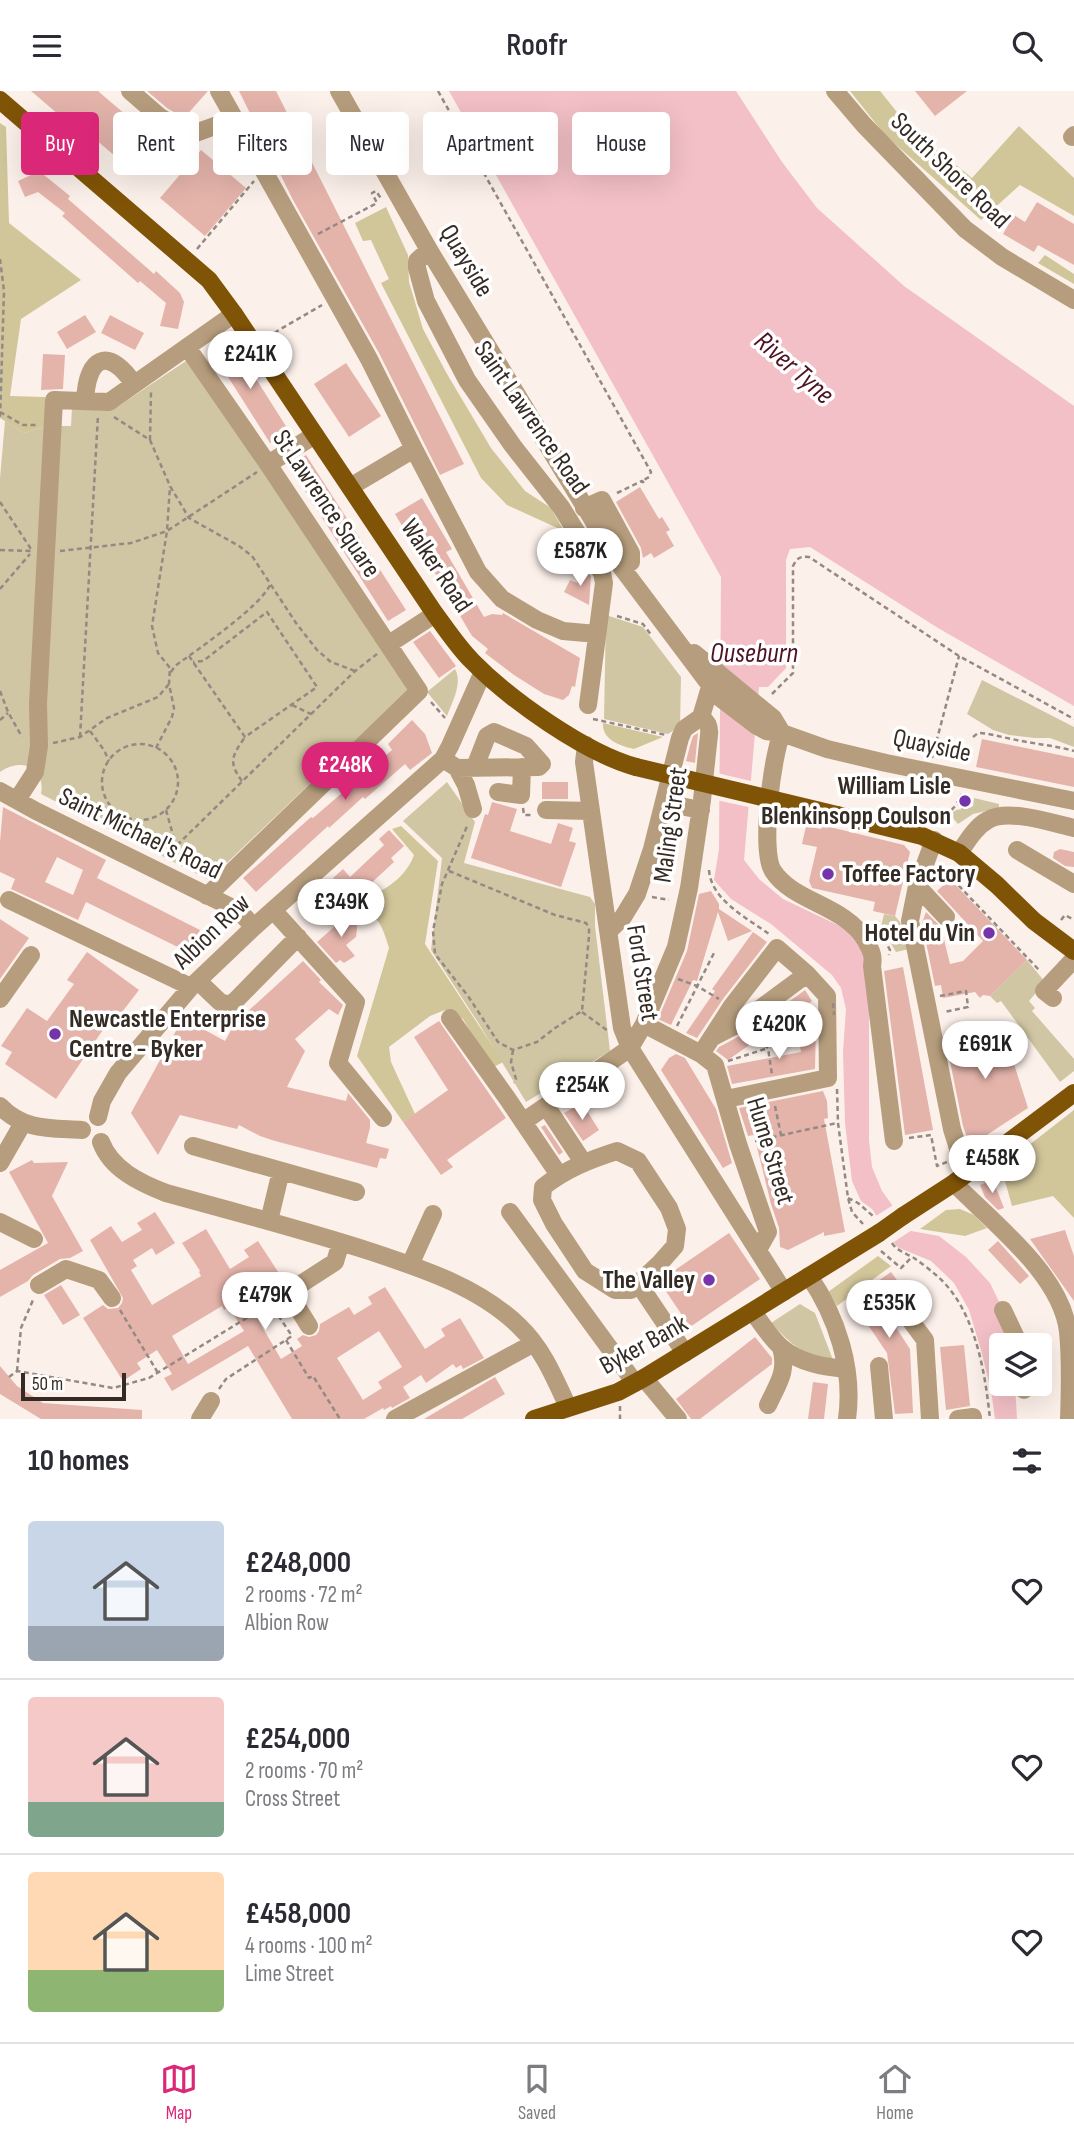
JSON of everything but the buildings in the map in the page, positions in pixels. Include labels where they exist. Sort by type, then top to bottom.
[{"type":"main road","name":"Walker Road","points":[[1,101],[209,280],[435,614],[483,672],[520,702],[609,758],[636,767],[837,815],[931,848],[963,856],[1034,921],[1074,951]]},
{"type":"main road","name":"Byker Bank","points":[[534,1419],[618,1392],[639,1381],[878,1234],[960,1179],[1074,1093]]},
{"type":"street","points":[[130,91],[160,117],[190,135],[213,127]]},
{"type":"street","points":[[219,91],[230,112]]},
{"type":"street","name":"Quayside","points":[[339,91],[429,250],[622,568],[667,630],[716,686],[757,726],[827,749],[1074,801]]},
{"type":"street","name":"South Shore Road","points":[[835,91],[864,125],[965,229],[1002,257],[1074,300]]},
{"type":"street","points":[[264,175],[369,359],[478,572],[502,599],[537,620],[563,631],[597,634]]},
{"type":"street","name":"Saint Lawrence Road","points":[[429,250],[417,261],[426,300],[467,380],[513,446],[561,507],[602,573],[604,583],[589,712]]},
{"type":"street","points":[[6,795],[35,772],[39,746],[39,552],[54,400],[98,401],[134,384],[234,314]]},
{"type":"street","name":"St Lawrence Square","points":[[187,347],[425,697]]},
{"type":"street","points":[[98,401],[90,372],[103,362],[113,361],[123,367],[134,384]]},
{"type":"street","points":[[268,464],[315,435]]},
{"type":"street","points":[[351,487],[414,449]]},
{"type":"street","points":[[584,508],[602,500],[633,558],[622,568]]},
{"type":"street","points":[[389,645],[435,614]]},
{"type":"street","name":"Albion Row","points":[[82,1130],[87,1120],[97,1117],[117,1073],[194,984],[273,910],[458,765],[457,731],[483,672]]},
{"type":"street","points":[[716,686],[765,700],[782,733],[776,746],[773,765],[766,845],[772,870],[801,894],[835,911],[860,932],[874,955],[872,966],[900,1140]]},
{"type":"street","name":"Maling Street","points":[[630,1048],[644,1024],[676,947],[690,888],[702,805],[710,728],[704,719],[716,686]]},
{"type":"street","points":[[207,896],[425,697]]},
{"type":"street","points":[[609,931],[623,917],[637,894],[684,729],[704,719]]},
{"type":"street","points":[[494,732],[526,745],[542,764],[539,767],[458,765],[494,732]]},
{"type":"street","name":"Ford Street","points":[[586,745],[584,762],[590,811],[622,1028],[630,1048],[784,1292]]},
{"type":"street","points":[[458,765],[473,809]]},
{"type":"street","points":[[498,792],[521,795],[522,767]]},
{"type":"street","name":"Saint Michael's Road","points":[[6,795],[239,911],[254,927]]},
{"type":"street","points":[[680,806],[702,805]]},
{"type":"street","points":[[542,813],[590,811]]},
{"type":"street","points":[[963,856],[977,829],[996,816],[1017,816],[1074,828]]},
{"type":"street","points":[[931,848],[918,886],[911,921],[960,1179],[1034,1262],[1058,1299],[1068,1330],[1069,1419]]},
{"type":"street","points":[[1017,850],[1074,884]]},
{"type":"street","points":[[918,886],[946,917]]},
{"type":"street","points":[[9,900],[194,984],[228,1005],[298,937]]},
{"type":"street","points":[[273,910],[356,1002],[338,1063],[383,1118]]},
{"type":"street","points":[[644,1024],[708,1059],[713,1037],[732,1006],[777,948],[807,974],[827,996],[832,1083],[726,1099]]},
{"type":"street","points":[[0,999],[32,955]]},
{"type":"street","points":[[1052,991],[1074,959]]},
{"type":"street","points":[[713,1037],[742,1022],[807,974]]},
{"type":"street","points":[[450,1018],[559,1175]]},
{"type":"street","points":[[527,1127],[630,1048]]},
{"type":"street","name":"Hume Street","points":[[708,1059],[726,1099],[738,1145],[768,1232],[758,1250]]},
{"type":"street","points":[[0,1106],[23,1123],[37,1127],[82,1130],[88,1141],[96,1143],[107,1137],[108,1129],[105,1121],[97,1117]]},
{"type":"street","points":[[550,1112],[583,1162]]},
{"type":"street","points":[[0,1163],[23,1123]]},
{"type":"street","points":[[101,1142],[106,1156],[144,1184],[166,1193],[341,1242],[410,1265],[456,1284],[487,1301],[517,1324],[540,1350],[568,1407]]},
{"type":"street","points":[[193,1146],[356,1192]]},
{"type":"street","points":[[617,1151],[638,1161],[669,1208],[677,1229],[675,1246],[631,1290],[615,1290],[585,1271],[554,1224],[542,1200],[543,1187],[583,1162],[617,1151]]},
{"type":"street","points":[[269,1221],[281,1171]]},
{"type":"street","points":[[510,1212],[639,1381],[678,1419]]},
{"type":"street","points":[[410,1265],[433,1215]]},
{"type":"street","points":[[0,1221],[34,1239]]},
{"type":"street","points":[[270,1304],[335,1262],[341,1242]]},
{"type":"street","points":[[39,1285],[66,1269],[99,1280],[112,1298]]},
{"type":"street","points":[[809,1276],[842,1344],[846,1369],[847,1419]]},
{"type":"street","points":[[288,1292],[309,1325]]},
{"type":"street","points":[[645,1292],[685,1353]]},
{"type":"street","points":[[899,1305],[925,1339],[930,1419]]},
{"type":"street","points":[[1003,1310],[1014,1333]]},
{"type":"street","points":[[753,1312],[781,1347],[795,1357],[814,1364],[846,1369]]},
{"type":"street","points":[[395,1419],[534,1343]]},
{"type":"street","points":[[768,1405],[784,1371],[785,1360],[781,1347]]},
{"type":"street","points":[[879,1366],[884,1419]]},
{"type":"street","points":[[200,1419],[211,1401]]},
{"type":"path","points":[[438,91],[651,472],[643,482],[602,500]]},
{"type":"path","points":[[207,237],[259,175]]},
{"type":"path","points":[[302,242],[377,203],[372,193],[376,191],[381,201]]},
{"type":"path","points":[[0,259],[4,291],[0,419]]},
{"type":"path","points":[[254,345],[334,298]]},
{"type":"path","points":[[151,372],[149,440],[170,486],[189,518],[252,556],[317,650],[331,662],[355,671]]},
{"type":"path","points":[[98,401],[112,416],[149,440]]},
{"type":"path","points":[[79,737],[92,549],[98,401]]},
{"type":"path","points":[[1,412],[23,425],[53,422]]},
{"type":"path","points":[[0,550],[39,552],[92,549],[131,543],[167,531],[268,464]]},
{"type":"path","points":[[156,748],[174,708],[169,684],[170,668],[159,653],[152,626],[167,531],[170,486]]},
{"type":"path","points":[[0,502],[39,552]]},
{"type":"path","points":[[0,589],[39,552]]},
{"type":"path","points":[[765,700],[793,673],[793,566],[796,559],[802,556],[959,656],[1074,719]]},
{"type":"path","points":[[170,672],[248,611],[266,594],[270,585]]},
{"type":"path","points":[[600,610],[643,624]]},
{"type":"path","points":[[193,663],[203,661],[267,612],[317,687],[245,737],[234,752],[232,764],[242,782]]},
{"type":"path","points":[[153,869],[355,671],[389,645]]},
{"type":"path","points":[[189,656],[245,737]]},
{"type":"path","points":[[929,772],[959,656]]},
{"type":"path","points":[[0,691],[8,712],[26,743],[39,746],[79,737],[107,717],[158,697],[169,684]]},
{"type":"path","points":[[425,697],[457,731]]},
{"type":"path","points":[[292,704],[311,714]]},
{"type":"path","points":[[0,720],[8,712]]},
{"type":"path","points":[[589,712],[680,738]]},
{"type":"path","points":[[90,731],[109,761]]},
{"type":"path","points":[[973,737],[983,733],[1074,751]]},
{"type":"path","points":[[144,744],[156,748],[168,757],[175,768],[178,779],[176,797],[166,810],[150,819],[130,819],[113,809],[104,793],[102,782],[109,761],[115,754],[132,745],[144,744]]},
{"type":"path","points":[[449,871],[555,915],[586,923],[590,928],[582,1011],[537,1042],[513,1049],[498,1042],[468,996],[435,954],[433,932],[442,884],[473,809]]},
{"type":"path","points":[[166,810],[176,846]]},
{"type":"path","points":[[524,815],[542,813]]},
{"type":"path","points":[[946,816],[952,825]]},
{"type":"path","points":[[931,848],[1052,991]]},
{"type":"path","points":[[637,894],[675,902]]},
{"type":"path","points":[[1059,923],[1065,915],[1074,920]]},
{"type":"path","points":[[671,1038],[714,953]]},
{"type":"path","points":[[928,1006],[968,1007],[966,983]]},
{"type":"path","points":[[928,1006],[966,991]]},
{"type":"path","points":[[833,1003],[834,1015]]},
{"type":"path","points":[[708,1059],[768,1048]]},
{"type":"path","points":[[507,1098],[516,1079],[511,1062],[513,1049]]},
{"type":"path","points":[[832,1083],[852,1212],[895,1248],[938,1276],[957,1298],[970,1328],[986,1388],[974,1418]]},
{"type":"path","points":[[738,1145],[838,1123]]},
{"type":"path","points":[[900,1140],[931,1135],[937,1166],[953,1160]]},
{"type":"path","points":[[848,1198],[858,1203],[901,1268],[912,1257]]},
{"type":"path","points":[[17,1371],[21,1328],[39,1285]]},
{"type":"path","points":[[112,1298],[158,1373]]},
{"type":"path","points":[[9,1377],[17,1371],[113,1388],[149,1378],[270,1304],[292,1336],[226,1379],[211,1401]]},
{"type":"path","points":[[286,1340],[309,1378],[313,1376],[340,1419]]},
{"type":"shaded area","points":[[850,91],[880,91],[909,127],[972,178],[1019,126],[1074,178],[1074,216],[1020,185],[981,220],[885,135]]},
{"type":"shaded area","points":[[0,123],[6,127],[9,223],[81,280],[21,319],[10,396],[45,397],[46,426],[24,433],[0,418]]},
{"type":"shaded area","points":[[386,207],[408,255],[409,282],[423,329],[447,374],[491,448],[525,491],[551,508],[564,531],[507,505],[481,478],[381,283],[389,279],[371,240],[363,241],[355,223]]},
{"type":"shaded area","points":[[1045,255],[1074,274],[1074,284],[1038,263]]},
{"type":"shaded area","points":[[189,359],[409,689],[209,880],[41,794],[40,777],[30,767],[16,765],[0,772],[0,478],[5,421],[24,433],[46,426],[71,426],[72,407],[117,407]]},
{"type":"shaded area","points":[[606,615],[643,627],[681,677],[680,726],[668,734],[604,719]]},
{"type":"shaded area","points":[[455,669],[457,686],[447,716],[427,692]]},
{"type":"shaded area","points":[[982,680],[1074,727],[1074,747],[1050,738],[1009,735],[993,730],[967,714]]},
{"type":"shaded area","points":[[603,723],[663,737],[634,749],[609,738],[603,729]]},
{"type":"shaded area","points":[[447,782],[475,822],[464,863],[590,897],[595,904],[595,926],[610,1051],[526,1102],[431,950],[442,858],[403,821]]},
{"type":"shaded area","points":[[974,798],[999,804],[999,808],[973,814],[958,824],[952,813],[973,806]]},
{"type":"shaded area","points":[[401,826],[438,861],[425,944],[503,1062],[492,1068],[463,1019],[445,1010],[430,1016],[389,1047],[391,1062],[415,1114],[403,1122],[357,1056],[389,948],[384,931],[377,920],[353,904],[390,885],[410,864],[414,855],[392,829]]},
{"type":"shaded area","points":[[884,914],[895,916],[900,922],[909,949],[896,952],[881,927]]},
{"type":"shaded area","points":[[1027,960],[1045,982],[1029,1001],[1035,1008],[1032,1011],[1074,1059],[1074,1071],[1060,1082],[1001,1001],[997,1003],[990,996]]},
{"type":"shaded area","points":[[1074,1110],[1074,1218],[1053,1196],[1012,1206],[1001,1167]]},
{"type":"shaded area","points":[[960,1209],[974,1215],[987,1228],[965,1236],[920,1229],[946,1210]]},
{"type":"shaded area","points":[[878,1256],[891,1266],[837,1306],[828,1292]]},
{"type":"shaded area","points":[[800,1304],[815,1313],[833,1360],[798,1348],[771,1323]]},
{"type":"water","points":[[449,91],[736,91],[782,162],[817,208],[904,286],[1074,406],[1074,706],[938,628],[810,547],[790,549],[786,560],[786,668],[768,687],[759,687],[744,860],[759,879],[783,899],[844,928],[863,950],[869,995],[869,1140],[872,1167],[882,1191],[911,1231],[939,1236],[966,1257],[990,1283],[1003,1310],[1007,1333],[989,1333],[989,1382],[969,1310],[954,1283],[931,1261],[897,1247],[872,1209],[861,1201],[852,1181],[845,1123],[843,1052],[846,1009],[841,988],[832,975],[771,924],[731,899],[714,880],[719,849],[721,577],[496,175],[558,175],[558,112],[461,112]]},
{"type":"water","points":[[992,1396],[1016,1396],[1017,1419],[995,1419]]},
{"type":"pier","points":[[717,773],[755,782],[753,808],[716,800]]},
{"type":"pier","points":[[895,1204],[912,1230],[891,1244],[874,1217]]},
{"type":"place","name":"William Lisle Blenkinsopp Coulson","points":[[965,801]]},
{"type":"place","name":"Toffee Factory","points":[[828,874]]},
{"type":"place","name":"Hotel du Vin","points":[[989,933]]},
{"type":"place","name":"Newcastle Enterprise Centre - Byker","points":[[55,1034]]},
{"type":"place","name":"The Valley","points":[[709,1280]]},
{"type":"water label","name":"River Tyne","points":[[794,368]]},
{"type":"water label","name":"Ouseburn","points":[[754,653]]}]
